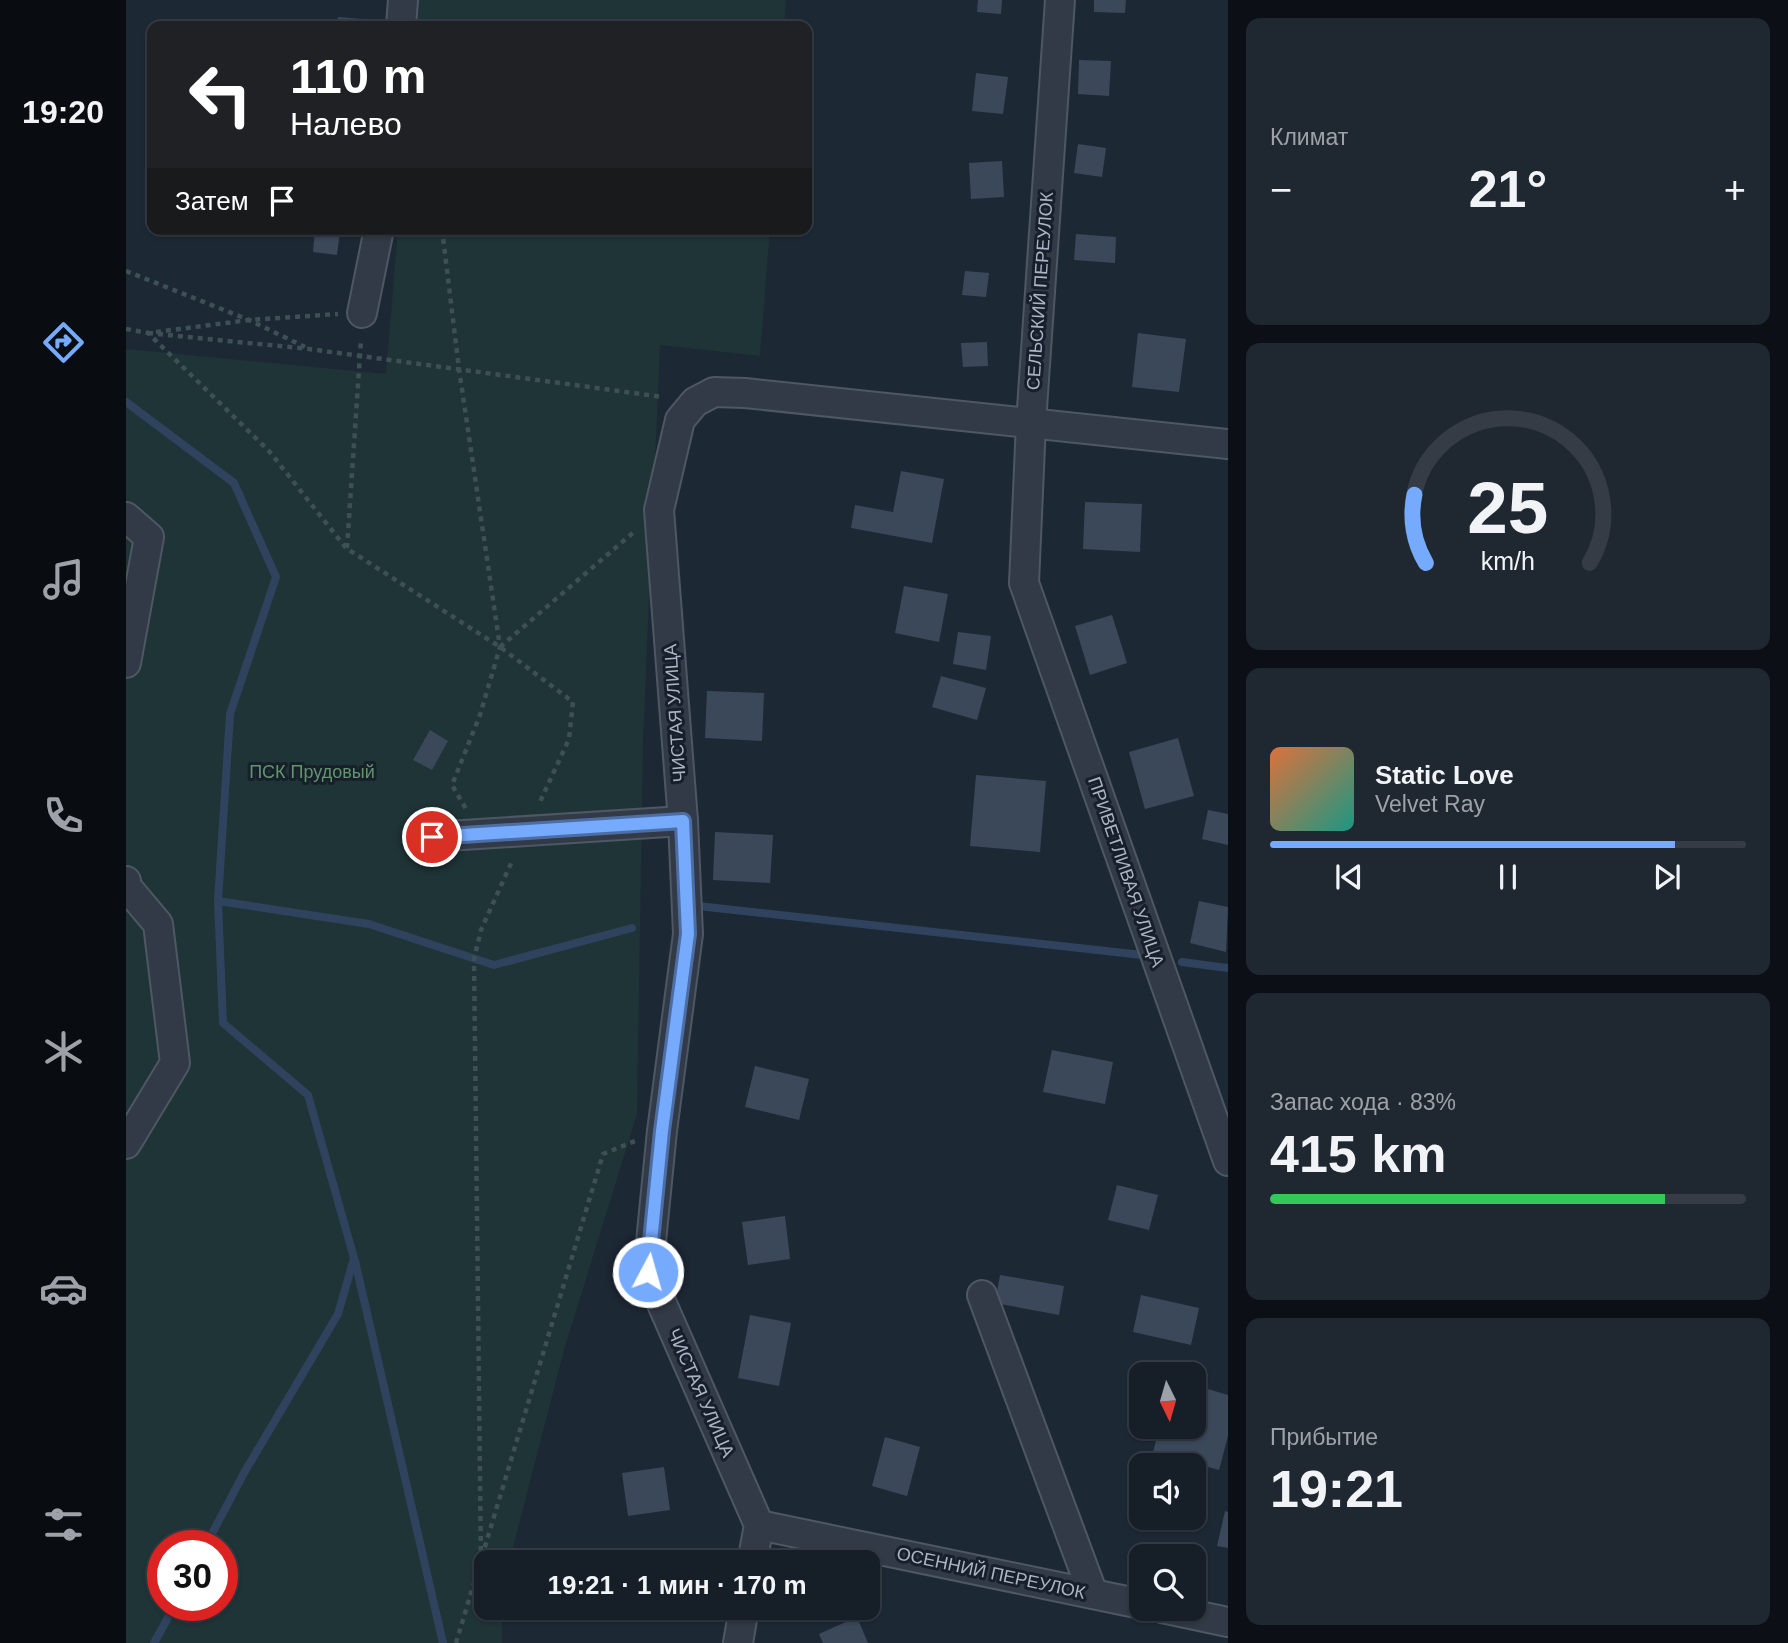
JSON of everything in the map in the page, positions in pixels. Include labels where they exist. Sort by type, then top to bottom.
[{"type":"street","points":[[401,21],[403,0]]},
{"type":"street","name":"СЕЛЬСКИЙ ПЕРЕУЛОК","points":[[1024,583],[1031,423],[1060,0]]},
{"type":"street","points":[[362,313],[378,235]]},
{"type":"street","points":[[695,402],[714,392],[745,393],[1228,444]]},
{"type":"street","name":"ЧИСТАЯ УЛИЦА","points":[[695,402],[680,420],[659,510],[683,821],[688,934],[662,1131],[648,1272],[759,1525]]},
{"type":"street","points":[[126,517],[149,537],[126,663]]},
{"type":"street","name":"ПРИВЕТЛИВАЯ УЛИЦА","points":[[1024,583],[1228,1161]]},
{"type":"street","points":[[432,837],[683,821]]},
{"type":"street","points":[[126,881],[127,886],[158,924],[175,1063],[126,1143]]},
{"type":"street","points":[[982,1295],[1093,1594]]},
{"type":"street","points":[[754,1550],[759,1525]]},
{"type":"street","name":"ОСЕННИЙ ПЕРЕУЛОК","points":[[759,1525],[1129,1602]]},
{"type":"street","points":[[1206,1617],[1228,1622]]},
{"type":"street","points":[[738,1643],[742,1620]]},
{"type":"path","points":[[443,235],[499,647],[480,715],[452,785],[480,835]]},
{"type":"path","points":[[126,271],[249,320],[309,349]]},
{"type":"path","points":[[148,333],[249,320],[362,313],[346,548]]},
{"type":"path","points":[[126,329],[309,349],[695,402]]},
{"type":"path","points":[[148,333],[269,451],[346,548],[499,647],[573,702],[569,739],[481,930],[474,959],[481,1550]]},
{"type":"path","points":[[499,647],[659,510]]},
{"type":"path","points":[[484,1550],[603,1154],[662,1131]]},
{"type":"path","points":[[456,1643],[474,1584]]},
{"type":"green space","points":[[416,0],[786,0],[784,21],[414,21]]},
{"type":"green space","name":"ПСК Прудовый","points":[[398,235],[770,235],[760,356],[660,345],[643,741],[637,1114],[564,1350],[512,1550],[474,1550],[474,1620],[502,1620],[502,1643],[126,1643],[126,349],[386,374]]},
{"type":"building","points":[[978,0],[1002,0],[1001,14],[977,12]]},
{"type":"building","points":[[1094,0],[1126,0],[1125,13],[1094,12]]},
{"type":"building","points":[[338,17],[362,19],[362,21],[338,21]]},
{"type":"building","points":[[1079,60],[1111,61],[1109,96],[1078,94]]},
{"type":"building","points":[[976,73],[1008,77],[1003,114],[972,111]]},
{"type":"building","points":[[1078,144],[1106,148],[1102,177],[1074,173]]},
{"type":"building","points":[[1002,161],[1004,197],[971,199],[969,163]]},
{"type":"building","points":[[1076,234],[1116,237],[1115,263],[1074,260]]},
{"type":"building","points":[[314,235],[340,235],[337,255],[313,252]]},
{"type":"building","points":[[965,271],[989,273],[986,297],[962,295]]},
{"type":"building","points":[[1138,333],[1186,339],[1179,392],[1132,387]]},
{"type":"building","points":[[987,342],[988,366],[963,367],[961,343]]},
{"type":"building","points":[[901,471],[944,479],[932,543],[851,528],[855,505],[893,512]]},
{"type":"building","points":[[1085,502],[1142,504],[1140,552],[1083,549]]},
{"type":"building","points":[[904,586],[948,594],[939,642],[895,633]]},
{"type":"building","points":[[1112,615],[1127,663],[1090,675],[1075,626]]},
{"type":"building","points":[[958,632],[991,636],[986,670],[953,664]]},
{"type":"building","points":[[941,676],[986,688],[977,720],[932,707]]},
{"type":"building","points":[[707,691],[764,693],[762,741],[705,738]]},
{"type":"building","points":[[430,730],[448,741],[432,770],[413,760]]},
{"type":"building","points":[[1178,738],[1194,796],[1145,809],[1129,752]]},
{"type":"building","points":[[976,775],[1046,781],[1040,852],[970,846]]},
{"type":"building","points":[[1208,810],[1228,814],[1228,845],[1202,839]]},
{"type":"building","points":[[715,832],[773,835],[770,883],[713,880]]},
{"type":"building","points":[[1199,901],[1228,907],[1226,952],[1190,943]]},
{"type":"building","points":[[1052,1050],[1113,1062],[1105,1104],[1043,1092]]},
{"type":"building","points":[[755,1066],[809,1079],[799,1120],[745,1107]]},
{"type":"building","points":[[1117,1185],[1158,1195],[1149,1230],[1108,1220]]},
{"type":"building","points":[[785,1216],[790,1259],[748,1265],[742,1222]]},
{"type":"building","points":[[1000,1275],[1064,1286],[1059,1315],[995,1303]]},
{"type":"building","points":[[1141,1295],[1199,1308],[1191,1345],[1133,1332]]},
{"type":"building","points":[[750,1315],[791,1323],[779,1386],[738,1378]]},
{"type":"building","points":[[1206,1389],[1228,1395],[1228,1436],[1219,1470],[1206,1466],[1206,1453],[1153,1452],[1156,1439],[1206,1439]]},
{"type":"building","points":[[885,1437],[920,1447],[907,1496],[872,1486]]},
{"type":"building","points":[[664,1467],[670,1510],[628,1516],[622,1473]]},
{"type":"building","points":[[1225,1511],[1228,1512],[1228,1548],[1217,1546]]},
{"type":"building","points":[[850,1620],[858,1620],[868,1643],[823,1643],[819,1634]]},
{"type":"waterway","points":[[126,402],[234,483],[276,577],[230,714],[218,901],[223,1023],[308,1095],[354,1258],[338,1314],[244,1473],[214,1530]]},
{"type":"waterway","points":[[218,901],[369,924],[494,965],[632,928]]},
{"type":"waterway","points":[[698,906],[1142,955]]},
{"type":"waterway","points":[[1182,962],[1228,968]]},
{"type":"waterway","points":[[355,1261],[443,1643]]},
{"type":"waterway","points":[[154,1643],[166,1621]]},
{"type":"route","points":[[432,837],[683,821],[688,934],[662,1131],[648,1272]]}]
